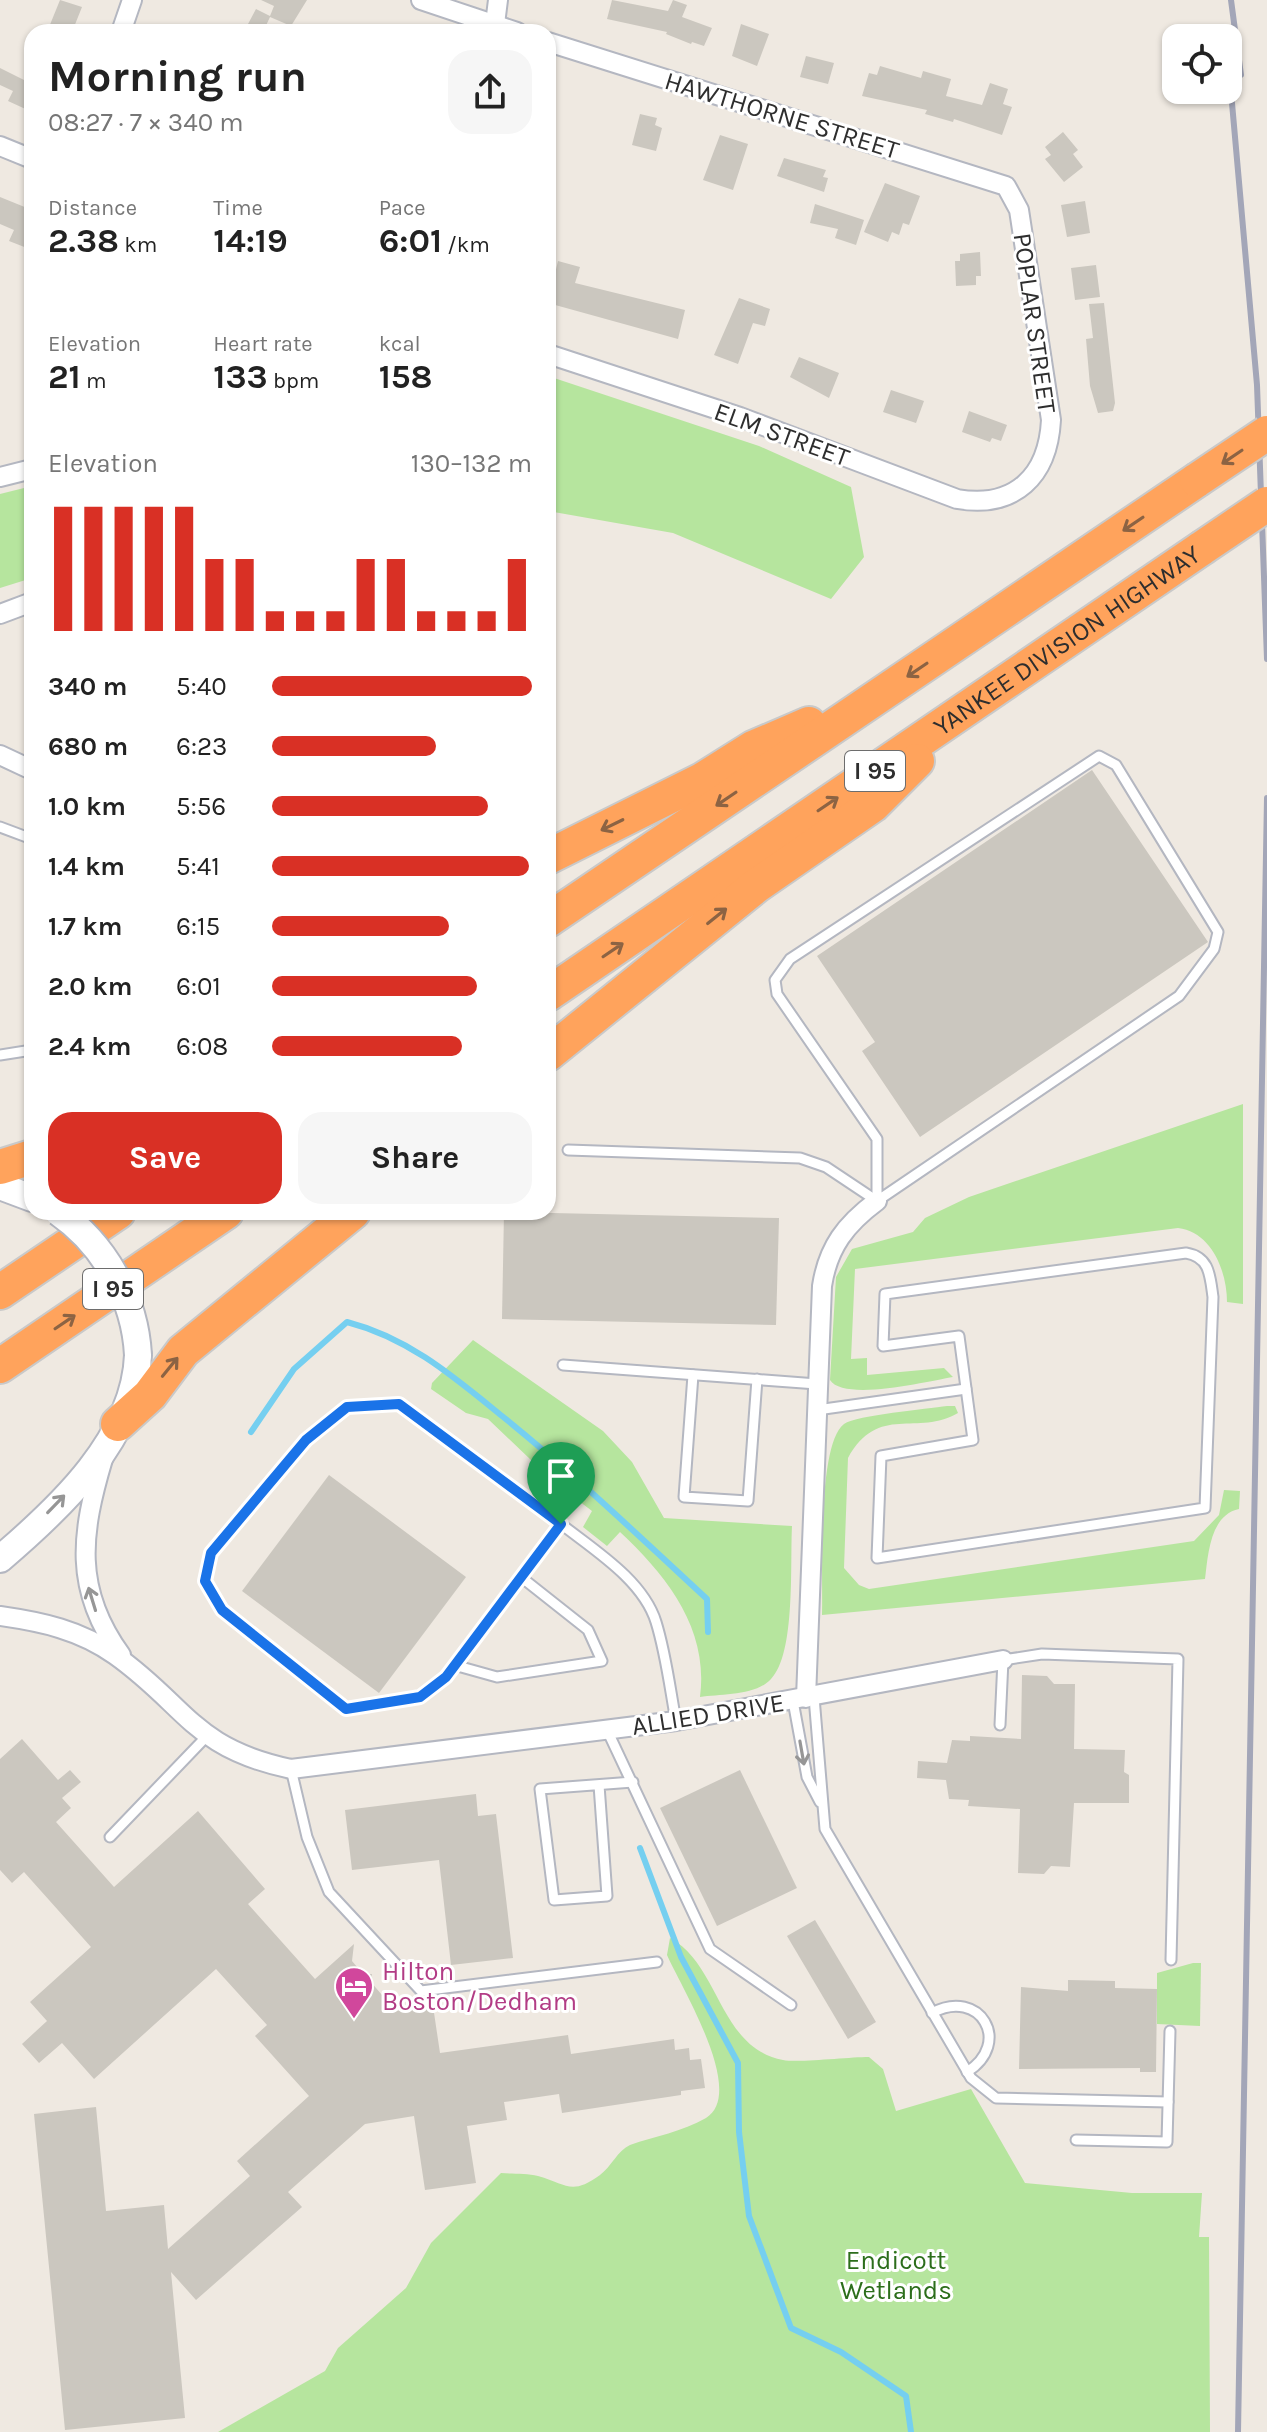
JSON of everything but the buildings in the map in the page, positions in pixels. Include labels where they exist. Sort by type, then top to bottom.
[{"type":"highway","name":"I 95","points":[[556,915],[1267,433]]},
{"type":"highway","name":"YANKEE DIVISION HIGHWAY","points":[[556,989],[1267,504]]},
{"type":"highway","points":[[556,853],[702,780],[753,748],[883,693]]},
{"type":"highway","points":[[556,1048],[737,901],[873,805],[975,703]]},
{"type":"highway","points":[[0,1167],[24,1160]]},
{"type":"highway","name":"I 95","points":[[0,1292],[106,1220]]},
{"type":"highway","name":"I 95","points":[[0,1366],[214,1220]]},
{"type":"highway","points":[[113,1434],[150,1395],[183,1351],[343,1220]]},
{"type":"main road","points":[[0,1559],[67,1493],[113,1434],[132,1393],[138,1355],[134,1325],[119,1283],[88,1238],[67,1220]]},
{"type":"street","points":[[124,24],[132,0]]},
{"type":"street","points":[[421,0],[484,24]]},
{"type":"street","points":[[495,24],[498,0]]},
{"type":"street","name":"HAWTHORNE STREET","points":[[556,44],[996,181],[1012,193]]},
{"type":"street","points":[[0,146],[24,156]]},
{"type":"street","name":"POPLAR STREET","points":[[1012,193],[1019,210],[1051,420],[1047,454],[1039,468],[1016,491]]},
{"type":"street","name":"ELM STREET","points":[[556,357],[740,417],[957,499],[988,501],[1016,491]]},
{"type":"street","points":[[0,477],[24,471]]},
{"type":"street","points":[[0,614],[24,605]]},
{"type":"street","points":[[0,755],[24,766]]},
{"type":"street","name":"ALLIED DRIVE","points":[[0,1616],[64,1628],[130,1666],[206,1737],[236,1754],[291,1769],[676,1721],[804,1698],[825,1266],[841,1234],[855,1217],[877,1201]]},
{"type":"street","name":"ALLIED DRIVE","points":[[113,1434],[86,1530],[86,1574],[98,1617],[130,1666]]},
{"type":"street","points":[[804,1698],[1003,1660]]},
{"type":"lane","points":[[1099,756],[1116,765],[1218,932],[1214,949],[1179,996],[877,1201],[877,1139],[777,994],[775,980],[790,959],[1099,756]]},
{"type":"lane","points":[[0,827],[24,836]]},
{"type":"lane","points":[[0,1055],[24,1051]]},
{"type":"lane","points":[[568,1150],[800,1158],[826,1167],[877,1201]]},
{"type":"lane","points":[[1186,1253],[1203,1259],[1209,1268],[1213,1297],[1207,1501],[1201,1511],[877,1558],[881,1456],[888,1452],[973,1440],[966,1389],[959,1336],[883,1346],[885,1294],[1186,1253]]},
{"type":"lane","points":[[563,1365],[817,1384]]},
{"type":"lane","points":[[693,1375],[684,1497],[748,1501],[757,1379]]},
{"type":"lane","points":[[817,1410],[966,1389]]},
{"type":"lane","points":[[561,1524],[454,1665],[420,1697],[346,1709],[222,1610],[205,1581],[211,1553],[306,1440],[347,1407],[399,1404],[561,1524],[612,1564],[644,1599],[656,1620],[676,1721]]},
{"type":"lane","points":[[454,1665],[497,1677],[602,1661],[588,1630],[521,1577]]},
{"type":"lane","points":[[1000,1725],[1003,1660],[1042,1654],[1178,1659],[1171,1960]]},
{"type":"lane","points":[[804,1698],[807,1777],[820,1802]]},
{"type":"lane","points":[[804,1698],[821,1764],[820,1802],[825,1829],[967,2072],[996,2098],[1168,2102]]},
{"type":"lane","points":[[607,1730],[710,1949],[791,2005]]},
{"type":"lane","points":[[110,1837],[206,1737]]},
{"type":"lane","points":[[291,1769],[307,1837],[329,1892],[421,1991],[657,1962]]},
{"type":"lane","points":[[599,1785],[607,1896],[554,1900],[540,1789],[633,1782]]},
{"type":"lane","points":[[932,2013],[952,2005],[962,2005],[972,2009],[987,2025],[990,2035],[985,2057],[967,2072]]},
{"type":"lane","points":[[1076,2140],[1167,2142],[1170,2031]]},
{"type":"green space","points":[[556,379],[759,446],[851,487],[864,557],[831,599],[673,533],[556,512]]},
{"type":"green space","points":[[24,488],[24,580],[0,588],[0,494]]},
{"type":"green space","points":[[1243,1104],[1243,1304],[1227,1302],[1220,1266],[1208,1245],[1190,1231],[1178,1228],[855,1269],[851,1359],[867,1358],[867,1375],[944,1368],[953,1377],[869,1390],[838,1386],[830,1380],[836,1277],[852,1249],[913,1232],[925,1218],[969,1197]]},
{"type":"green space","points":[[473,1340],[603,1431],[632,1462],[664,1518],[792,1526],[785,1650],[779,1667],[765,1685],[747,1691],[700,1697],[701,1672],[691,1627],[681,1606],[654,1567],[620,1532],[607,1546],[583,1527],[592,1511],[554,1482],[488,1419],[466,1413],[431,1389],[432,1383]]},
{"type":"green space","points":[[955,1406],[958,1413],[943,1420],[885,1426],[872,1431],[848,1458],[844,1568],[859,1585],[869,1589],[1194,1541],[1219,1515],[1224,1490],[1240,1491],[1239,1509],[1222,1519],[1212,1537],[1205,1579],[822,1615],[825,1483],[835,1436],[844,1424],[851,1421]]},
{"type":"green space","name":"Endicott Wetlands","points":[[670,1938],[687,1951],[700,1967],[745,2040],[762,2052],[790,2061],[869,2057],[883,2069],[896,2111],[971,2089],[1025,2183],[1132,2193],[1202,2193],[1199,2237],[1209,2237],[1210,2432],[218,2432],[325,2371],[338,2348],[406,2288],[431,2243],[501,2173],[534,2175],[575,2187],[600,2175],[630,2145],[706,2118],[717,2105],[719,2086],[715,2064],[696,2014],[667,1955]]},
{"type":"green space","points":[[1201,1963],[1200,2026],[1157,2024],[1157,1973]]},
{"type":"waterway","points":[[251,1432],[294,1369],[347,1322],[391,1338],[430,1360],[484,1401],[657,1552],[707,1599],[708,1632]]},
{"type":"waterway","points":[[640,1848],[681,1957],[738,2063],[739,2132],[749,2216],[791,2328],[841,2352],[906,2396],[911,2432]]},
{"type":"railway","points":[[1231,0],[1234,24]]},
{"type":"railway","points":[[1232,104],[1257,385],[1267,659]]},
{"type":"railway","points":[[1238,2432],[1267,798]]},
{"type":"place","name":"Hilton Boston/Dedham","points":[[354,2020]]},
{"type":"route","points":[[399,1404],[561,1524],[446,1677],[420,1697],[346,1709],[222,1610],[205,1581],[211,1553],[306,1440],[347,1407],[399,1404]]}]
